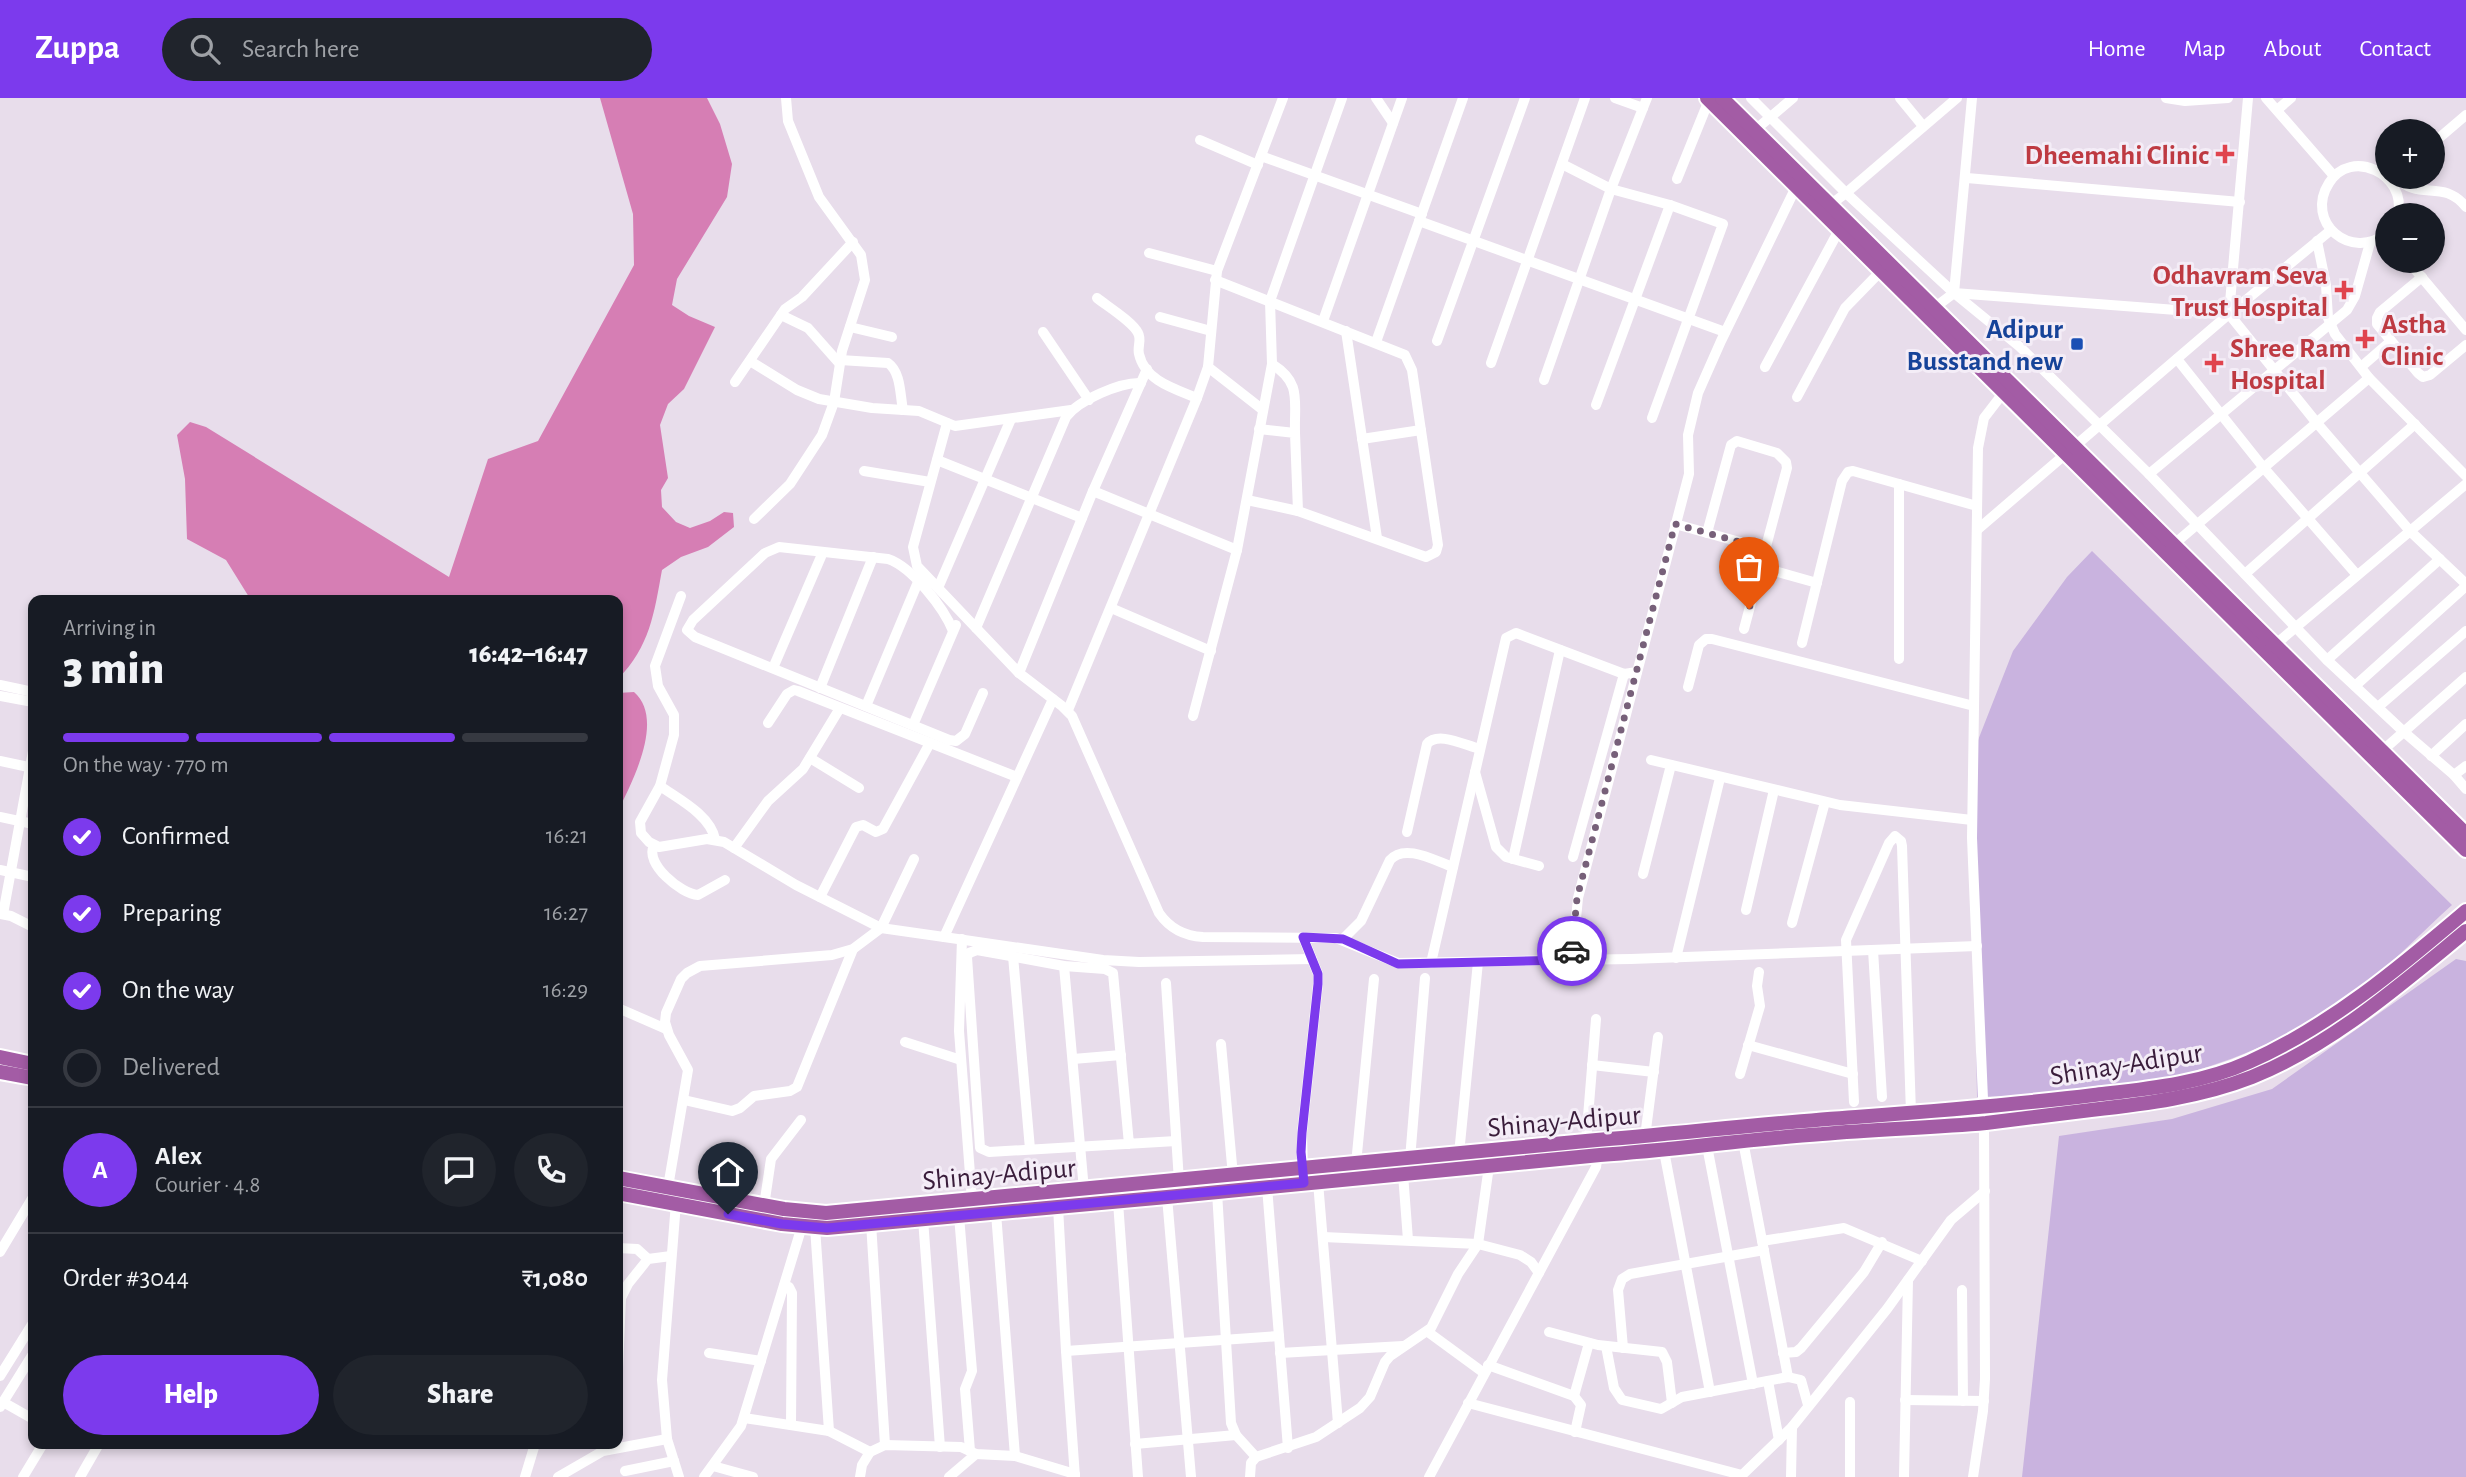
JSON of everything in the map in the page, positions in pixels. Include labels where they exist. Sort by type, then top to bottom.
[{"type":"main road","points":[[1712,99],[1755,131],[1934,307],[2071,451],[2271,648],[2466,834]]},
{"type":"main road","points":[[1712,99],[1839,230],[2004,392],[2173,545],[2466,850]]},
{"type":"main road","name":"Shinay-Adipur","points":[[623,1192],[673,1194],[826,1213],[1233,1176],[1308,1178],[1402,1174],[1489,1166],[1645,1137],[1819,1119],[1911,1113],[1984,1116],[2207,1076],[2247,1063],[2290,1042],[2334,1015],[2414,955],[2466,911]]},
{"type":"main road","name":"Shinay-Adipur","points":[[623,1179],[808,1227],[996,1213],[1267,1187],[1356,1164],[1459,1154],[1595,1145],[1664,1151],[1984,1116],[2136,1105],[2211,1090],[2252,1077],[2297,1055],[2342,1027],[2466,931]]},
{"type":"main road","points":[[0,1057],[28,1062]]},
{"type":"main road","points":[[0,1072],[28,1077]]},
{"type":"street","points":[[754,519],[798,474],[822,435],[834,402],[839,361],[865,280],[861,255],[819,197],[788,121],[786,98]]},
{"type":"street","points":[[1068,710],[1198,398],[1208,367],[1216,276],[1283,98]]},
{"type":"street","points":[[1193,716],[1237,550],[1247,500],[1272,364],[1270,300],[1342,98]]},
{"type":"street","points":[[1376,98],[1393,123]]},
{"type":"street","points":[[1323,321],[1402,98]]},
{"type":"street","points":[[1376,342],[1463,98]]},
{"type":"street","points":[[1437,341],[1525,98]]},
{"type":"street","points":[[1491,363],[1585,98]]},
{"type":"street","points":[[1544,380],[1611,189],[1645,103],[1615,98]]},
{"type":"street","points":[[1751,98],[1846,193],[1954,293],[2020,347],[2149,474],[2327,660],[2466,789]]},
{"type":"street","points":[[1755,131],[1793,98]]},
{"type":"street","points":[[1900,98],[1923,126]]},
{"type":"street","points":[[1830,205],[1957,98]]},
{"type":"street","points":[[1954,293],[1967,178],[1972,98]]},
{"type":"street","points":[[2166,98],[2185,101],[2228,98]]},
{"type":"street","points":[[2248,98],[2229,314],[2316,422],[2410,531],[2466,585],[2354,685]]},
{"type":"street","points":[[2266,98],[2334,176]]},
{"type":"street","points":[[2277,110],[2289,98]]},
{"type":"street","points":[[1678,179],[1712,99]]},
{"type":"street","points":[[2445,133],[2466,115]]},
{"type":"street","points":[[1200,140],[1368,194],[1473,242],[1725,332]]},
{"type":"street","points":[[1562,164],[1611,189],[1670,205],[1723,224],[1652,418]]},
{"type":"street","points":[[2375,169],[2364,166],[2351,167],[2334,176],[2327,185],[2322,202],[2324,217],[2331,230],[2341,239],[2357,244],[2375,241]]},
{"type":"street","points":[[1967,178],[2240,202]]},
{"type":"street","points":[[1572,960],[1577,898],[1689,474],[1688,435],[1696,403],[1725,332],[1797,186]]},
{"type":"street","points":[[2416,189],[2452,193],[2466,206]]},
{"type":"street","points":[[1596,405],[1670,205]]},
{"type":"street","points":[[1765,367],[1839,230]]},
{"type":"street","points":[[1977,530],[2331,230]]},
{"type":"street","points":[[736,382],[785,309],[810,288],[853,242]]},
{"type":"street","points":[[2317,242],[2324,271],[2330,326],[2369,378],[2466,476]]},
{"type":"street","points":[[2149,474],[2330,326],[2352,303],[2370,243]]},
{"type":"street","points":[[1149,253],[1216,276],[1399,352],[1409,360],[1438,545],[1436,552],[1426,557],[1298,511],[1247,500]]},
{"type":"street","points":[[1797,397],[1845,308],[1881,271]]},
{"type":"street","points":[[2418,273],[2466,330]]},
{"type":"street","points":[[2421,277],[2380,312],[2376,318],[2377,324],[2423,377],[2430,375],[2466,345]]},
{"type":"street","points":[[1934,307],[1954,293],[2229,314]]},
{"type":"street","points":[[1097,298],[1137,330],[1140,339],[1139,357],[1147,369],[1164,385],[1198,398]]},
{"type":"street","points":[[781,315],[808,328],[839,361],[892,365],[896,372],[903,410]]},
{"type":"street","points":[[1160,317],[1211,331]]},
{"type":"street","points":[[850,327],[892,337]]},
{"type":"street","points":[[1346,331],[1377,538]]},
{"type":"street","points":[[1043,332],[1089,400]]},
{"type":"street","points":[[2361,366],[2391,341]]},
{"type":"street","points":[[2177,359],[2263,467],[2357,575]]},
{"type":"street","points":[[750,361],[797,390],[819,399],[872,408],[929,413],[947,423],[964,426],[1071,410],[1122,384],[1141,383]]},
{"type":"street","points":[[1272,364],[1285,372],[1293,385],[1298,511]]},
{"type":"street","points":[[1208,367],[1263,410]]},
{"type":"street","points":[[1019,673],[1093,491],[1147,369]]},
{"type":"street","points":[[2173,545],[2369,378]]},
{"type":"street","points":[[1973,1477],[1984,1401],[1985,1191],[1972,820],[1977,506],[1980,432],[1992,404],[2004,392]]},
{"type":"street","points":[[976,628],[1071,410]]},
{"type":"street","points":[[937,588],[1011,419]]},
{"type":"street","points":[[947,423],[913,547],[917,566],[1019,673],[1068,710],[1159,913],[1166,923],[1190,937],[1343,939],[1398,964],[1676,958],[1977,946]]},
{"type":"street","points":[[2245,574],[2415,424]]},
{"type":"street","points":[[1259,429],[1295,433]]},
{"type":"street","points":[[1362,439],[1421,430]]},
{"type":"street","points":[[1707,533],[1729,449],[1734,442],[1777,453],[1787,468],[1744,629]]},
{"type":"street","points":[[937,460],[1082,518]]},
{"type":"street","points":[[864,471],[930,482]]},
{"type":"street","points":[[1802,643],[1844,476],[1853,471],[1977,506]]},
{"type":"street","points":[[1899,484],[1899,659]]},
{"type":"street","points":[[2271,648],[2466,484]]},
{"type":"street","points":[[1093,491],[1237,550]]},
{"type":"street","points":[[1675,524],[1765,549]]},
{"type":"street","points":[[953,632],[947,619],[918,582],[896,561],[779,547],[772,549],[688,625],[687,630],[695,636],[948,740],[961,739],[983,693]]},
{"type":"street","points":[[773,668],[823,552]]},
{"type":"street","points":[[820,688],[873,557]]},
{"type":"street","points":[[2327,660],[2440,559]]},
{"type":"street","points":[[1760,567],[1817,583]]},
{"type":"street","points":[[866,706],[918,582]]},
{"type":"street","points":[[681,596],[654,666],[658,686],[675,720],[674,735],[660,786],[639,827],[641,833],[654,846],[715,839],[820,897],[890,931],[1103,960],[1139,962],[1312,959]]},
{"type":"street","points":[[1111,608],[1211,651]]},
{"type":"street","points":[[913,725],[961,612]]},
{"type":"street","points":[[2378,708],[2466,631]]},
{"type":"street","points":[[1431,963],[1506,638],[1516,633],[1624,674],[1637,672]]},
{"type":"street","points":[[1688,687],[1699,645],[1706,639],[1974,706]]},
{"type":"street","points":[[1513,859],[1560,649]]},
{"type":"street","points":[[1573,857],[1624,674]]},
{"type":"street","points":[[2382,751],[2466,677]]},
{"type":"street","points":[[0,685],[28,691]]},
{"type":"street","points":[[768,723],[787,694],[794,690],[1017,777]]},
{"type":"street","points":[[0,696],[28,701]]},
{"type":"street","points":[[944,937],[1054,699]]},
{"type":"street","points":[[734,848],[768,802],[803,769],[840,708]]},
{"type":"street","points":[[2431,756],[2466,723]]},
{"type":"street","points":[[1407,832],[1430,740],[1437,737],[1480,749]]},
{"type":"street","points":[[820,897],[856,827],[863,825],[876,832],[883,829],[930,743]]},
{"type":"street","points":[[810,758],[859,788]]},
{"type":"street","points":[[1651,760],[1825,802],[1868,810],[1972,820]]},
{"type":"street","points":[[0,761],[28,767]]},
{"type":"street","points":[[1643,874],[1671,765]]},
{"type":"street","points":[[2454,775],[2466,766]]},
{"type":"street","points":[[1475,771],[1496,848],[1506,857],[1539,866]]},
{"type":"street","points":[[1676,958],[1720,778]]},
{"type":"street","points":[[660,786],[706,820],[715,839]]},
{"type":"street","points":[[28,787],[6,871],[2,914],[28,925]]},
{"type":"street","points":[[1746,910],[1774,790]]},
{"type":"street","points":[[1792,923],[1825,802]]},
{"type":"street","points":[[0,817],[28,823]]},
{"type":"street","points":[[1854,1102],[1846,951],[1849,931],[1889,843],[1895,836],[1902,846],[1911,1113]]},
{"type":"street","points":[[654,846],[651,851],[652,859],[674,886],[686,893],[704,893],[725,880]]},
{"type":"street","points":[[1343,939],[1361,921],[1390,860],[1395,855],[1407,852],[1453,867]]},
{"type":"street","points":[[679,1477],[667,1439],[662,1380],[673,1194],[688,1070],[666,1029],[666,1013],[681,979],[694,968],[832,955],[853,949],[881,928],[914,859]]},
{"type":"street","points":[[6,871],[28,876]]},
{"type":"street","points":[[1303,937],[1318,974],[1318,984],[1302,1133],[1308,1178],[1323,1237],[1338,1423]]},
{"type":"street","points":[[962,939],[959,1031],[972,1200]]},
{"type":"street","points":[[684,1100],[732,1111],[754,1096],[790,1091],[797,1087],[853,949]]},
{"type":"street","points":[[1129,1144],[1113,973],[1105,969],[1065,966],[977,950],[969,953],[967,957],[980,1148],[989,1152],[1030,1149],[1080,1147],[1129,1144],[1176,1141]]},
{"type":"street","points":[[1873,950],[1882,1097]]},
{"type":"street","points":[[1013,956],[1030,1149]]},
{"type":"street","points":[[1459,1154],[1478,962]]},
{"type":"street","points":[[1065,966],[1084,1190]]},
{"type":"street","points":[[1740,1074],[1760,1006],[1757,986],[1759,972]]},
{"type":"street","points":[[1409,1159],[1425,978]]},
{"type":"street","points":[[1356,1164],[1374,979]]},
{"type":"street","points":[[1166,983],[1179,1181]]},
{"type":"street","points":[[623,1010],[666,1029]]},
{"type":"street","points":[[1429,1477],[1596,1167],[1592,1065],[1596,1019]]},
{"type":"street","points":[[1645,1137],[1658,1037]]},
{"type":"street","points":[[905,1042],[961,1060]]},
{"type":"street","points":[[1221,1044],[1233,1176]]},
{"type":"street","points":[[1748,1045],[1853,1074]]},
{"type":"street","points":[[1073,1059],[1121,1055]]},
{"type":"street","points":[[1592,1065],[1654,1072]]},
{"type":"street","points":[[764,1206],[771,1159],[801,1120]]},
{"type":"street","points":[[1743,1141],[1788,1377]]},
{"type":"street","points":[[1707,1146],[1753,1384]]},
{"type":"street","points":[[1664,1151],[1710,1392]]},
{"type":"street","points":[[1251,1476],[1251,1463],[1256,1457],[1316,1437],[1367,1402],[1390,1356],[1428,1332],[1435,1323],[1458,1274],[1478,1244],[1489,1166]]},
{"type":"street","points":[[1402,1174],[1408,1240]]},
{"type":"street","points":[[1267,1187],[1288,1448]]},
{"type":"street","points":[[1468,1403],[1741,1476],[1792,1427],[1908,1280],[1951,1220],[1985,1191]]},
{"type":"street","points":[[1217,1192],[1231,1423],[1236,1435],[1256,1457]]},
{"type":"street","points":[[1167,1198],[1191,1477]]},
{"type":"street","points":[[1118,1202],[1138,1477]]},
{"type":"street","points":[[860,1477],[862,1465],[870,1452],[885,1445],[961,1447],[973,1452],[1015,1456],[1075,1475],[1058,1207]]},
{"type":"street","points":[[0,1252],[28,1212]]},
{"type":"street","points":[[996,1213],[1015,1456]]},
{"type":"street","points":[[960,1216],[972,1371],[965,1389],[973,1452]]},
{"type":"street","points":[[923,1219],[940,1447]]},
{"type":"street","points":[[871,1223],[885,1445]]},
{"type":"street","points":[[704,1477],[744,1418],[784,1286],[808,1227]]},
{"type":"street","points":[[808,1227],[830,1431]]},
{"type":"street","points":[[1623,1348],[1618,1290],[1622,1279],[1630,1274],[1729,1256],[1835,1227],[1855,1231],[1922,1261]]},
{"type":"street","points":[[1323,1237],[1478,1244],[1520,1255],[1531,1262],[1539,1273]]},
{"type":"street","points":[[1783,1353],[1796,1352],[1801,1348],[1871,1263],[1882,1242]]},
{"type":"street","points":[[623,1249],[637,1250],[648,1259]]},
{"type":"street","points":[[623,1297],[624,1291],[648,1259],[671,1256]]},
{"type":"street","points":[[1904,1477],[1908,1280]]},
{"type":"street","points":[[784,1286],[789,1287],[792,1293],[791,1425]]},
{"type":"street","points":[[1962,1290],[1962,1401]]},
{"type":"street","points":[[0,1376],[28,1331]]},
{"type":"street","points":[[1428,1332],[1486,1369],[1574,1396],[1581,1405],[1575,1432]]},
{"type":"street","points":[[1549,1332],[1588,1343],[1662,1352],[1667,1362],[1672,1403]]},
{"type":"street","points":[[1066,1351],[1279,1336]]},
{"type":"street","points":[[1574,1396],[1588,1343]]},
{"type":"street","points":[[1280,1353],[1405,1346]]},
{"type":"street","points":[[1606,1346],[1614,1388],[1619,1398],[1657,1409],[1682,1397],[1788,1377],[1801,1380],[1808,1405]]},
{"type":"street","points":[[709,1353],[761,1361]]},
{"type":"street","points":[[28,1362],[2,1405],[28,1417]]},
{"type":"street","points":[[1769,1381],[1779,1440]]},
{"type":"street","points":[[1905,1400],[1984,1401]]},
{"type":"street","points":[[1850,1402],[1850,1477]]},
{"type":"street","points":[[744,1418],[830,1431],[870,1452]]},
{"type":"street","points":[[1791,1477],[1792,1427]]},
{"type":"street","points":[[1135,1444],[1236,1435]]},
{"type":"street","points":[[623,1447],[667,1439]]},
{"type":"street","points":[[23,1477],[40,1449]]},
{"type":"street","points":[[79,1477],[96,1449]]},
{"type":"street","points":[[525,1477],[534,1449]]},
{"type":"street","points":[[558,1477],[596,1449]]},
{"type":"street","points":[[949,1477],[973,1452]]},
{"type":"street","points":[[625,1471],[674,1461]]},
{"type":"street","points":[[713,1465],[753,1477]]},
{"type":"shaded area","points":[[600,98],[707,98],[720,124],[732,164],[727,197],[677,279],[672,305],[715,327],[684,389],[668,404],[660,425],[668,478],[661,490],[662,507],[676,522],[690,528],[710,521],[724,512],[733,513],[734,527],[708,547],[681,557],[662,570],[649,629],[637,654],[623,674],[623,595],[248,595],[226,560],[187,539],[185,479],[177,435],[190,422],[206,427],[449,577],[488,459],[538,441],[634,265],[633,214]]},
{"type":"shaded area","points":[[2092,551],[2452,905],[2380,972],[2339,1003],[2308,1023],[2242,1054],[2208,1067],[2137,1086],[2085,1094],[1977,1097],[1971,758],[2013,651],[2067,577]]},
{"type":"shaded area","points":[[634,692],[643,704],[647,733],[638,767],[623,800],[623,693]]},
{"type":"shaded area","points":[[2456,959],[2466,961],[2466,1477],[2022,1477],[2059,1136],[2172,1119],[2272,1089]]},
{"type":"way so far","points":[[1572,951],[1577,898],[1675,524],[1765,549],[1749,609]]},
{"type":"place","name":"Dheemahi Clinic","points":[[2225,154]]},
{"type":"place","name":"Odhavram Seva Trust Hospital","points":[[2344,290]]},
{"type":"place","name":"Astha Clinic","points":[[2365,339]]},
{"type":"place","name":"Adipur Busstand new","points":[[2077,344]]},
{"type":"place","name":"Shree Ram Hospital","points":[[2214,363]]},
{"type":"route","points":[[728,1214],[782,1224],[827,1228],[1304,1183],[1302,1133],[1318,974],[1303,937],[1343,939],[1398,964],[1572,960],[1572,951]]}]
